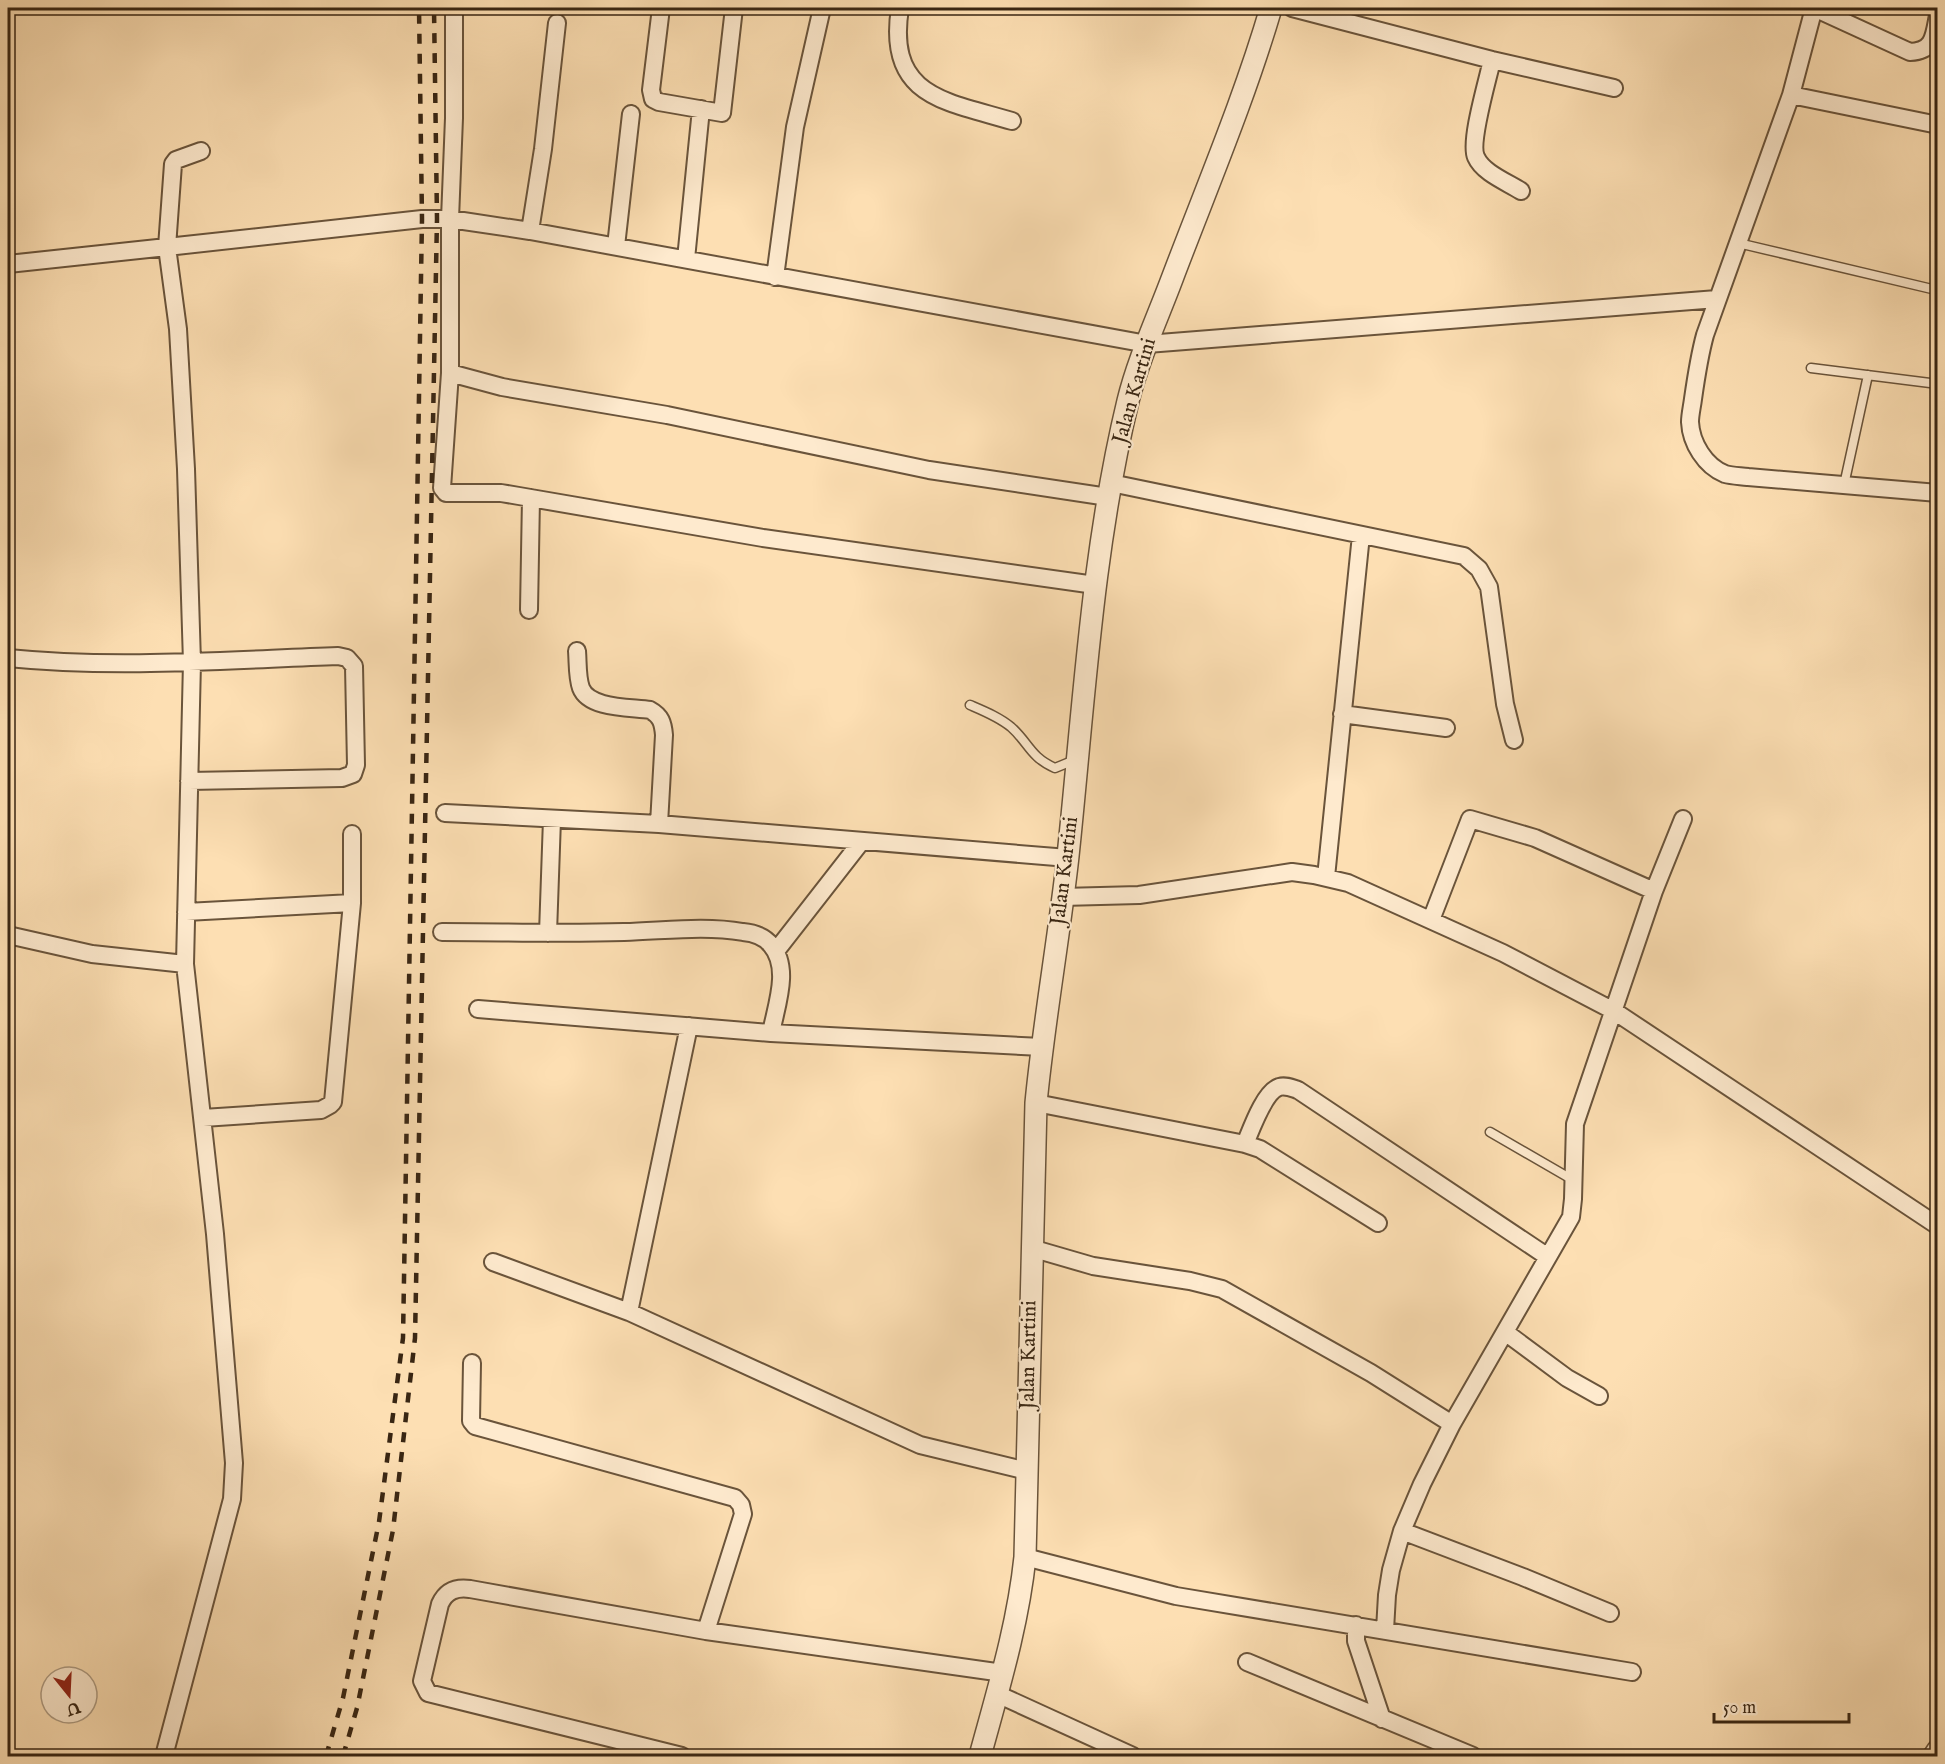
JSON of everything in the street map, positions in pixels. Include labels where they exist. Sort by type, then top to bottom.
[{"type":"street","points":[[454,8],[450,373],[442,488],[446,493],[501,494],[531,498],[763,537],[1095,585]]},
{"type":"street","points":[[661,8],[651,95],[653,99],[722,113],[734,8]]},
{"type":"street","points":[[775,277],[795,127],[822,8]]},
{"type":"street","points":[[900,8],[898,45],[902,62],[916,82],[936,98],[1012,121]]},
{"type":"street","name":"Jalan Kartini","points":[[980,1756],[1017,1616],[1025,1557],[1036,1103],[1041,1047],[1068,858],[1095,585],[1109,490],[1128,399],[1230,127],[1271,8]]},
{"type":"street","points":[[1292,8],[1492,60],[1614,88]]},
{"type":"street","points":[[1938,15],[1934,36],[1929,45],[1920,52],[1910,52],[1814,8],[1791,95],[1705,335],[1690,421],[1696,446],[1712,466],[1725,474],[1938,493]]},
{"type":"street","points":[[530,231],[543,149],[556,23]]},
{"type":"street","points":[[1492,60],[1475,135],[1474,152],[1478,161],[1485,168],[1521,191]]},
{"type":"street","points":[[1791,95],[1938,125]]},
{"type":"street","points":[[686,259],[701,110]]},
{"type":"street","points":[[616,246],[631,114]]},
{"type":"street","points":[[164,1756],[232,1499],[234,1480],[204,1118],[185,964],[192,662],[186,469],[178,329],[167,247],[173,164],[176,160],[201,151]]},
{"type":"street","points":[[8,264],[422,219],[450,219],[616,246],[1147,344],[1718,299]]},
{"type":"street","points":[[450,373],[484,383],[667,416],[929,470],[1109,490],[1361,535],[1464,556],[1479,569],[1489,587],[1505,704],[1514,740]]},
{"type":"street","points":[[529,610],[531,498]]},
{"type":"street","points":[[1326,877],[1361,535]]},
{"type":"street","points":[[577,651],[579,681],[588,699],[597,703],[650,710],[656,713],[663,723],[659,824]]},
{"type":"street","points":[[8,658],[68,663],[192,662],[338,656],[347,658],[354,666],[356,765],[353,774],[342,778],[189,781]]},
{"type":"street","points":[[1341,714],[1446,728]]},
{"type":"street","points":[[445,813],[659,824],[1068,858]]},
{"type":"street","points":[[548,933],[552,819]]},
{"type":"street","points":[[1431,920],[1470,819],[1535,838],[1654,891]]},
{"type":"street","points":[[1385,1630],[1386,1595],[1391,1570],[1402,1531],[1422,1484],[1452,1424],[1571,1217],[1575,1124],[1654,891],[1683,819]]},
{"type":"street","points":[[204,1118],[321,1110],[333,1102],[352,903],[352,834]]},
{"type":"street","points":[[776,951],[861,842]]},
{"type":"street","points":[[1062,897],[1139,896],[1292,872],[1348,883],[1503,953],[1614,1011],[1938,1226]]},
{"type":"street","points":[[186,912],[352,903]]},
{"type":"street","points":[[442,932],[727,930],[755,934],[764,938],[776,951],[781,966],[780,987],[771,1033]]},
{"type":"street","points":[[8,936],[92,954],[185,964]]},
{"type":"street","points":[[478,1009],[771,1033],[1041,1047]]},
{"type":"street","points":[[629,1312],[689,1026]]},
{"type":"street","points":[[1245,1144],[1268,1095],[1278,1088],[1288,1087],[1308,1097],[1548,1257]]},
{"type":"street","points":[[1036,1103],[1245,1144],[1260,1149],[1378,1223]]},
{"type":"street","points":[[1031,1248],[1093,1266],[1190,1281],[1222,1289],[1371,1373],[1452,1424]]},
{"type":"street","points":[[493,1262],[629,1312],[920,1445],[1027,1471]]},
{"type":"street","points":[[1505,1332],[1567,1378],[1599,1396]]},
{"type":"street","points":[[472,1363],[471,1421],[474,1426],[735,1498],[738,1501],[743,1514],[706,1630]]},
{"type":"street","points":[[1402,1531],[1610,1613]]},
{"type":"street","points":[[1025,1557],[1176,1596],[1632,1672]]},
{"type":"street","points":[[682,1756],[432,1695],[425,1689],[422,1681],[440,1604],[448,1593],[462,1588],[706,1630],[1003,1673]]},
{"type":"street","points":[[1356,1625],[1356,1641],[1382,1719]]},
{"type":"street","points":[[1247,1662],[1468,1755]]},
{"type":"street","points":[[997,1694],[1133,1756]]},
{"type":"street","points":[[1934,1756],[1938,1750]]},
{"type":"lane","points":[[1738,243],[1932,290]]},
{"type":"lane","points":[[1811,368],[1938,384]]},
{"type":"lane","points":[[1844,485],[1868,375]]},
{"type":"lane","points":[[970,705],[1010,726],[1031,753],[1043,763],[1055,768],[1077,759]]},
{"type":"lane","points":[[1490,1132],[1573,1180]]},
{"type":"railway","points":[[326,1756],[343,1698],[379,1522],[403,1338],[422,219],[419,8]]},
{"type":"railway","points":[[343,1756],[357,1708],[393,1530],[415,1338],[437,219],[434,8]]}]
